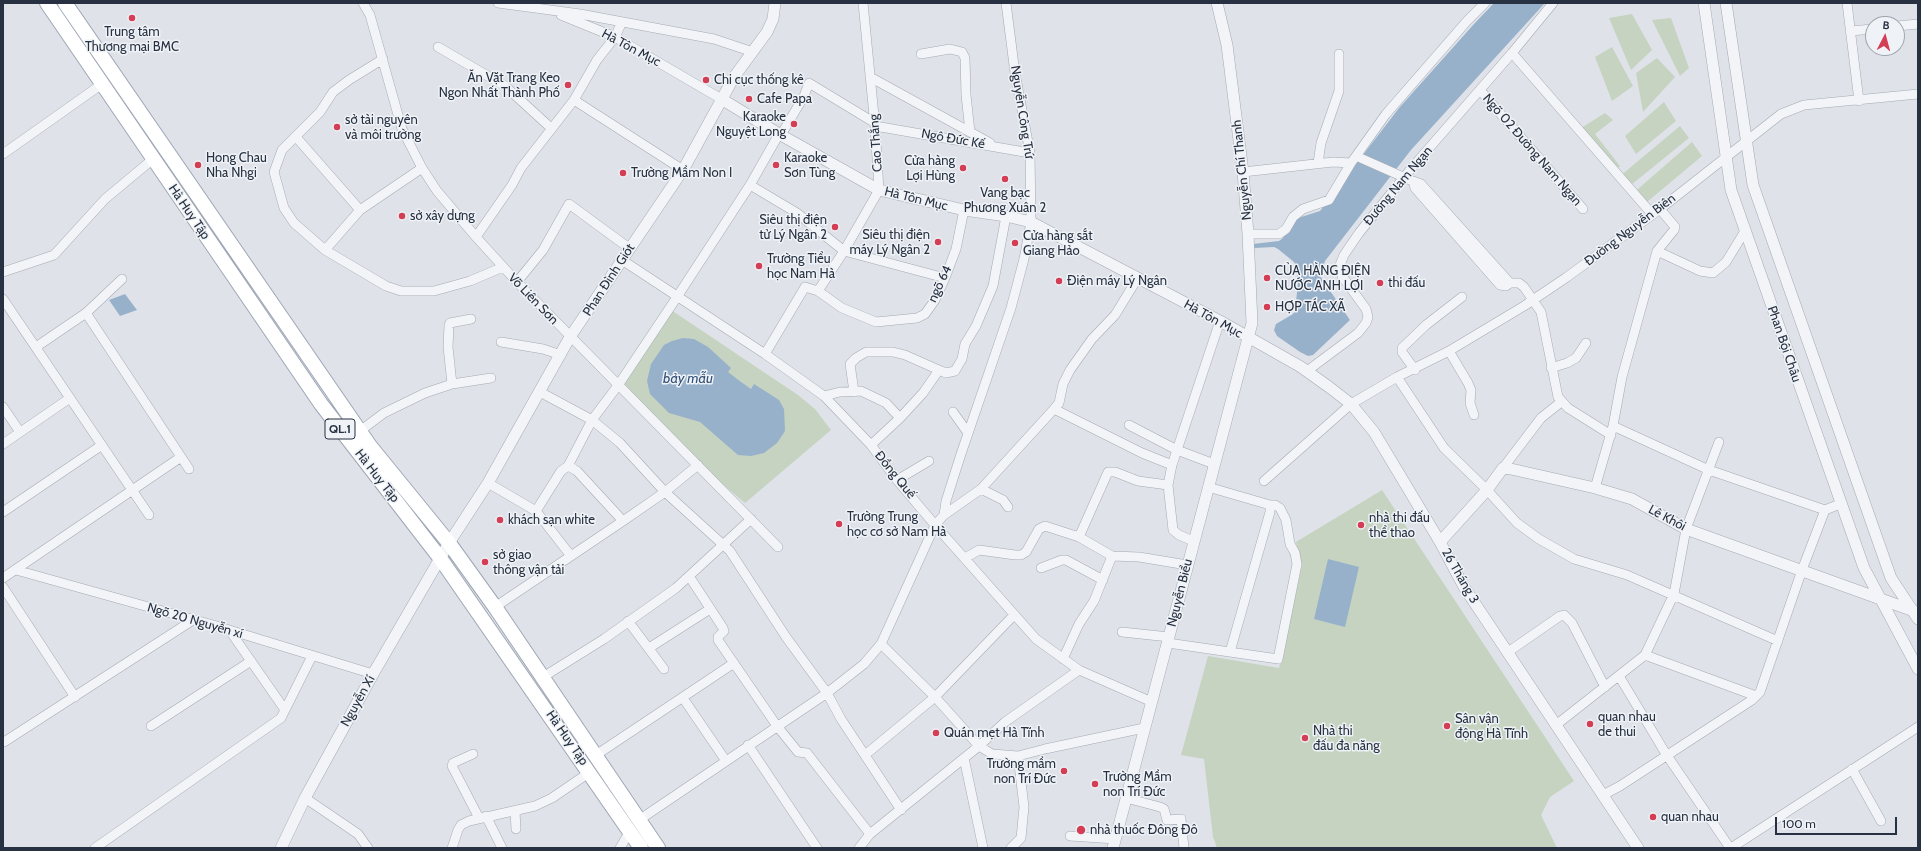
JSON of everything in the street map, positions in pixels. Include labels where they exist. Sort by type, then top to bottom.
[{"type":"main road","name":"Hà Huy Tập","points":[[47,3],[321,404],[440,558],[590,772],[641,848]]},
{"type":"main road","name":"Hà Huy Tập","points":[[65,3],[360,431],[449,543],[495,607],[658,848]]},
{"type":"main road","points":[[630,831],[639,820]]},
{"type":"street","name":"Võ Liên Sơn","points":[[363,3],[370,15],[402,129],[422,168],[437,191],[517,282],[778,547]]},
{"type":"street","points":[[498,3],[580,14],[714,39],[753,52]]},
{"type":"street","name":"Phan Đình Giót","points":[[440,558],[488,483],[570,337],[683,170],[734,77],[753,52],[773,19],[776,3]]},
{"type":"street","name":"Cao Thắng","points":[[818,291],[844,251],[879,190],[875,124],[863,3]]},
{"type":"street","name":"Nguyễn Công Trứ","points":[[944,515],[946,501],[968,432],[1011,308],[1024,259],[1031,222],[1030,153],[1015,73],[1006,3]]},
{"type":"street","name":"Nguyễn Chí Thanh","points":[[1218,3],[1227,45],[1243,172],[1248,234],[1252,323],[1249,339]]},
{"type":"street","points":[[1248,234],[1279,234],[1286,229],[1293,217],[1303,209],[1329,200],[1386,114],[1467,21],[1485,3]]},
{"type":"street","name":"Đường Nam Ngạn","points":[[1308,371],[1358,333],[1366,324],[1368,317],[1366,309],[1342,276],[1340,264],[1359,233],[1554,3]]},
{"type":"street","name":"Phan Bội Châu","points":[[1704,3],[1731,190],[1840,504],[1864,568],[1918,669]]},
{"type":"street","name":"Phan Bội Châu","points":[[1726,3],[1753,185],[1891,578],[1916,614]]},
{"type":"street","points":[[1847,3],[1859,101]]},
{"type":"street","name":"Hà Tôn Mục","points":[[551,11],[615,37],[780,135],[879,190],[964,210],[1006,216],[1031,222],[1220,321],[1249,339]]},
{"type":"street","points":[[476,237],[512,185],[521,168],[574,100],[597,60],[615,37],[622,22]]},
{"type":"street","points":[[1905,25],[1918,24]]},
{"type":"street","points":[[1850,31],[1865,29]]},
{"type":"street","points":[[438,47],[505,86],[551,128]]},
{"type":"street","points":[[921,54],[950,49],[962,52],[965,58],[966,95],[970,132]]},
{"type":"street","points":[[1512,53],[1656,212],[1675,227],[1657,251],[1622,377],[1611,436],[1595,488]]},
{"type":"street","points":[[1318,163],[1321,143],[1339,91],[1339,54]]},
{"type":"street","points":[[383,59],[348,80],[334,92],[320,112],[282,150],[274,172],[277,189],[284,208],[294,223],[326,250],[386,286],[401,291],[434,291],[470,281],[503,266]]},
{"type":"street","points":[[870,77],[996,147]]},
{"type":"street","points":[[536,511],[561,471],[568,466],[592,420],[619,384],[750,185],[804,96],[809,83],[875,124]]},
{"type":"street","points":[[3,154],[102,84]]},
{"type":"street","name":"Ngõ 02 Đường Nam Ngạn","points":[[1480,90],[1583,209]]},
{"type":"street","name":"Đường Nguyễn Biên","points":[[1264,481],[1351,404],[1397,377],[1415,370],[1449,351],[1533,300],[1656,212],[1780,114],[1804,105],[1859,101],[1918,94]]},
{"type":"street","points":[[574,100],[683,170]]},
{"type":"street","name":"Ngô Đức Kế","points":[[875,124],[1030,153]]},
{"type":"street","points":[[296,137],[360,210]]},
{"type":"street","points":[[3,272],[54,255],[105,199],[154,159]]},
{"type":"street","points":[[1243,172],[1356,159],[1421,184],[1510,283],[1519,283],[1524,287],[1541,312],[1558,397],[1561,402],[1611,436]]},
{"type":"street","points":[[326,250],[360,210],[422,168]]},
{"type":"street","points":[[750,185],[797,213],[844,251],[945,278]]},
{"type":"street","points":[[517,282],[543,250],[570,204],[629,248]]},
{"type":"street","name":"ngõ 64","points":[[818,291],[842,308],[876,322],[917,318],[925,314],[945,278],[956,249],[964,210]]},
{"type":"street","points":[[854,392],[850,364],[866,352],[899,353],[946,373],[955,371],[962,359],[965,344],[976,326],[993,286],[1006,216]]},
{"type":"street","points":[[1657,251],[1700,271],[1713,273],[1726,262],[1745,231]]},
{"type":"street","name":"Đồng Quế","points":[[622,260],[765,354],[824,396],[871,445],[935,524],[1036,639],[1079,670],[1152,702]]},
{"type":"street","points":[[639,820],[827,693],[864,664],[881,644],[935,524],[944,515],[981,489],[1054,409],[1059,402],[1063,384],[1070,370],[1092,339],[1115,314],[1137,278]]},
{"type":"street","points":[[36,347],[86,313],[122,279]]},
{"type":"street","points":[[765,354],[805,287],[818,291]]},
{"type":"street","points":[[1415,370],[1402,352],[1402,348],[1426,325],[1462,297]]},
{"type":"street","points":[[3,299],[6,310],[36,347],[149,515]]},
{"type":"street","points":[[86,313],[189,469]]},
{"type":"street","points":[[452,384],[448,347],[449,325],[450,323],[471,319]]},
{"type":"street","points":[[1193,541],[1179,535],[1173,530],[1168,485],[1172,465],[1220,321]]},
{"type":"street","name":"26 Tháng 3","points":[[1249,339],[1308,371],[1351,404],[1374,432],[1440,542],[1464,587],[1638,848]]},
{"type":"street","name":"Nguyễn Biểu","points":[[1114,844],[1193,541],[1249,339]]},
{"type":"street","points":[[501,342],[543,349],[561,355]]},
{"type":"street","points":[[1551,368],[1567,363],[1576,358],[1586,343]]},
{"type":"street","points":[[1449,351],[1471,390],[1470,403],[1474,414]]},
{"type":"street","points":[[871,445],[900,418],[923,393],[939,370]]},
{"type":"street","points":[[1397,377],[1444,448],[1487,490],[1517,523],[1539,539],[1574,559],[1627,575],[1674,594],[1778,641]]},
{"type":"street","points":[[360,431],[384,413],[403,402],[452,384],[491,378]]},
{"type":"street","points":[[540,392],[592,420],[620,443],[665,492],[701,524],[722,546],[730,551],[786,637],[827,693],[841,719],[901,810]]},
{"type":"street","points":[[824,396],[840,392],[861,392],[886,403],[900,418]]},
{"type":"street","points":[[3,444],[70,398]]},
{"type":"street","points":[[1440,542],[1487,490],[1541,418],[1561,402]]},
{"type":"street","points":[[3,407],[20,432]]},
{"type":"street","points":[[1054,409],[1142,453],[1172,465]]},
{"type":"street","points":[[954,412],[968,432]]},
{"type":"street","points":[[1129,425],[1177,450],[1214,464]]},
{"type":"street","points":[[1613,426],[1709,470],[1825,510],[1840,504]]},
{"type":"street","points":[[1556,725],[1645,655],[1674,594],[1686,529],[1719,442]]},
{"type":"street","points":[[3,512],[102,445]]},
{"type":"street","points":[[3,578],[180,457]]},
{"type":"street","points":[[898,480],[929,460]]},
{"type":"street","points":[[495,607],[665,492],[698,465]]},
{"type":"street","points":[[568,466],[577,471],[623,521]]},
{"type":"street","name":"Lê Khôi","points":[[1503,468],[1595,488],[1632,499],[1686,529],[1802,570],[1916,614]]},
{"type":"street","points":[[1079,537],[1108,472],[1115,472],[1138,481],[1168,485]]},
{"type":"street","points":[[488,483],[536,511],[571,556]]},
{"type":"street","points":[[1122,632],[1230,652],[1278,659],[1297,564],[1295,553],[1290,544],[1286,520],[1280,508],[1275,505],[1270,506],[1208,487]]},
{"type":"street","points":[[981,489],[1003,500],[1008,507]]},
{"type":"street","points":[[1230,652],[1270,512],[1270,506]]},
{"type":"street","points":[[1603,795],[1620,786],[1760,692],[1802,570],[1825,510]]},
{"type":"street","points":[[543,677],[628,621],[689,576],[751,519]]},
{"type":"street","points":[[965,558],[980,550],[1010,555],[1021,555],[1026,552],[1039,529],[1045,526],[1079,537],[1112,556],[1139,557],[1187,565]]},
{"type":"street","points":[[1063,659],[1079,624],[1094,601],[1112,556]]},
{"type":"street","name":"Nguyễn Xí","points":[[280,848],[305,798],[373,674],[440,558]]},
{"type":"street","points":[[1042,568],[1062,560],[1066,560],[1103,580]]},
{"type":"street","name":"Ngõ 20 Nguyễn xí","points":[[16,570],[193,620],[373,674]]},
{"type":"street","points":[[689,576],[723,628],[724,631],[718,636],[718,640],[777,726],[798,752],[807,753],[870,834]]},
{"type":"street","points":[[3,587],[75,697]]},
{"type":"street","points":[[648,648],[710,609]]},
{"type":"street","points":[[865,754],[935,697],[1014,615]]},
{"type":"street","points":[[1508,652],[1560,616],[1564,615],[1572,623],[1605,687]]},
{"type":"street","points":[[4,742],[193,620]]},
{"type":"street","points":[[628,621],[664,669]]},
{"type":"street","points":[[230,631],[285,710]]},
{"type":"street","points":[[881,644],[935,697],[979,746],[992,754],[1018,756],[1052,747],[1144,728]]},
{"type":"street","points":[[1645,655],[1756,696]]},
{"type":"street","points":[[95,848],[281,718],[312,656]]},
{"type":"street","points":[[151,726],[251,661]]},
{"type":"street","points":[[596,755],[734,663]]},
{"type":"street","points":[[858,848],[870,834],[979,746],[1005,722],[1079,670]]},
{"type":"street","points":[[1619,676],[1666,754],[1730,848],[1918,727]]},
{"type":"street","points":[[683,698],[726,761]]},
{"type":"street","points":[[748,745],[817,848]]},
{"type":"street","points":[[472,754],[453,763],[452,766],[502,848]]},
{"type":"street","points":[[1011,848],[1021,838],[1024,814],[1018,756]]},
{"type":"street","points":[[964,758],[983,848]]},
{"type":"street","points":[[1852,769],[1881,821]]},
{"type":"street","points":[[452,848],[461,825],[482,817],[535,806],[552,798],[590,772]]},
{"type":"street","points":[[305,798],[358,834],[368,848]]},
{"type":"street","points":[[1126,798],[1160,807],[1164,810],[1168,820],[1181,820],[1184,848]]},
{"type":"street","points":[[515,811],[516,829]]},
{"type":"street","points":[[620,848],[630,831]]},
{"type":"street","points":[[1070,836],[1114,844]]},
{"type":"green space","points":[[1632,14],[1652,50],[1631,70],[1609,18]]},
{"type":"green space","points":[[1671,18],[1689,68],[1680,76],[1652,20]]},
{"type":"green space","points":[[1612,47],[1633,86],[1612,101],[1595,57]]},
{"type":"green space","points":[[1657,58],[1675,77],[1643,112],[1636,73]]},
{"type":"green space","points":[[1664,102],[1676,121],[1636,154],[1625,136]]},
{"type":"green space","points":[[1605,113],[1613,120],[1595,134],[1620,166],[1611,174],[1578,130]]},
{"type":"green space","points":[[1680,126],[1689,138],[1626,189],[1619,177]]},
{"type":"green space","points":[[1692,142],[1702,156],[1641,207],[1631,195]]},
{"type":"green space","points":[[671,310],[798,395],[815,409],[831,430],[745,503],[688,455],[619,383]]},
{"type":"green space","points":[[1382,490],[1574,781],[1550,797],[1541,815],[1557,848],[1217,848],[1213,837],[1204,759],[1181,755],[1208,656],[1279,668],[1302,565],[1296,542]]},
{"type":"water","points":[[1494,3],[1545,3],[1411,150],[1325,261],[1320,276],[1350,320],[1313,355],[1308,356],[1300,352],[1277,336],[1274,330],[1276,324],[1293,314],[1295,311],[1298,283],[1296,266],[1294,262],[1278,249],[1274,247],[1254,248],[1253,244],[1279,241],[1283,238],[1286,230],[1298,218],[1320,211],[1399,108]]},
{"type":"water","points":[[125,294],[137,310],[120,316],[109,300]]},
{"type":"water","name":"bảy mẫu","points":[[683,338],[694,339],[708,347],[731,368],[728,372],[741,382],[751,389],[754,384],[779,400],[784,409],[785,431],[777,443],[764,453],[751,456],[738,455],[700,422],[669,413],[650,394],[647,381],[651,364],[664,345]]},
{"type":"water","points":[[1328,559],[1359,567],[1345,627],[1314,619]]},
{"type":"place","name":"Trung tâm Thương mại BMC","points":[[132,18]]},
{"type":"place","name":"Chi cục thống kê","points":[[706,80]]},
{"type":"place","name":"Ăn Vặt Trang Keo Ngon Nhất Thành Phố","points":[[568,85]]},
{"type":"place","name":"Cafe Papa","points":[[749,99]]},
{"type":"place","name":"Karaoke Nguyệt Long","points":[[794,124]]},
{"type":"place","name":"sở tài nguyên và môi trường","points":[[337,127]]},
{"type":"place","name":"Hong Chau Nha Nhgi","points":[[198,165]]},
{"type":"place","name":"Karaoke Sơn Tùng","points":[[776,165]]},
{"type":"place","name":"Cửa hàng Lợi Hùng","points":[[963,168]]},
{"type":"place","name":"Trường Mầm Non I","points":[[623,173]]},
{"type":"place","name":"Vang bạc Phương Xuân 2","points":[[1005,179]]},
{"type":"place","name":"sở xây dựng","points":[[402,216]]},
{"type":"place","name":"Siêu thị điện tử Lý Ngân 2","points":[[835,227]]},
{"type":"place","name":"Siêu thị điện máy Lý Ngân 2","points":[[938,242]]},
{"type":"place","name":"Cửa hàng sắt Giang Hảo","points":[[1015,243]]},
{"type":"place","name":"Trường Tiểu học Nam Hà","points":[[759,266]]},
{"type":"place","name":"CỦA HÀNG ĐIỆN NƯỚC ANH LỢI","points":[[1267,278]]},
{"type":"place","name":"Điện máy Lý Ngân","points":[[1059,281]]},
{"type":"place","name":"thi đấu","points":[[1380,283]]},
{"type":"place","name":"HỢP TÁC XÃ","points":[[1267,307]]},
{"type":"place","name":"khách sạn white","points":[[500,520]]},
{"type":"place","name":"Trường Trung học cơ sở Nam Hà","points":[[839,524]]},
{"type":"place","name":"nhà thi đấu thể thao","points":[[1361,525]]},
{"type":"place","name":"sở giao thông vận tải","points":[[485,562]]},
{"type":"place","name":"quan nhau de thui","points":[[1590,724]]},
{"type":"place","name":"Sân vận động Hà Tĩnh","points":[[1447,726]]},
{"type":"place","name":"Quán mẹt Hà Tĩnh","points":[[936,733]]},
{"type":"place","name":"Nhà thi đấu đa năng","points":[[1305,738]]},
{"type":"place","name":"Trường mầm non Trí Đức","points":[[1064,771]]},
{"type":"place","name":"Trường Mầm non Trí Đức","points":[[1095,784]]},
{"type":"place","name":"quan nhau","points":[[1653,817]]},
{"type":"place","name":"nhà thuốc Đông Đô","points":[[1081,830]]}]
